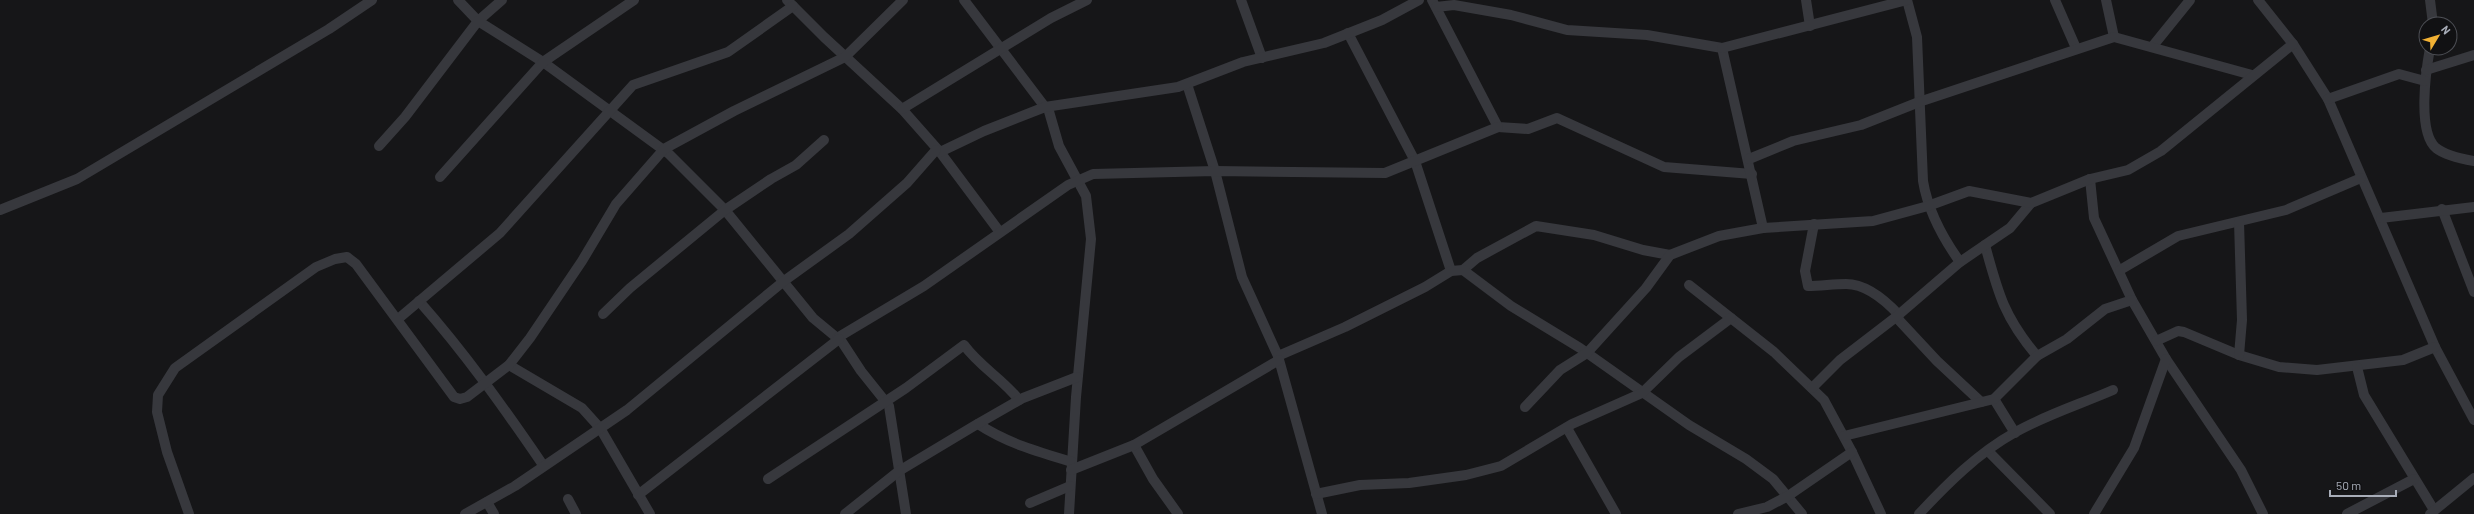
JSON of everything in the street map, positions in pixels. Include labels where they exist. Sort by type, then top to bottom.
[{"type":"street","points":[[0,210],[77,179],[329,29],[372,0]]},
{"type":"street","points":[[458,0],[478,21],[543,62],[664,149],[725,210],[784,280],[813,318],[838,338],[861,371],[889,406],[906,514]]},
{"type":"street","points":[[379,146],[406,117],[478,21],[502,0]]},
{"type":"street","points":[[440,177],[543,62],[634,0]]},
{"type":"street","points":[[189,514],[168,452],[157,412],[158,395],[175,368],[316,266],[335,259],[347,257],[356,264],[398,319],[430,367],[454,397],[460,399],[467,396],[508,365],[530,338],[582,261],[616,204],[664,149],[734,111],[845,57],[903,0]]},
{"type":"street","points":[[964,0],[1000,51],[1047,107],[1059,146],[1086,196],[1091,239],[1078,377],[1069,514]]},
{"type":"street","points":[[902,109],[1000,51],[1072,3],[1087,0]]},
{"type":"street","points":[[1241,0],[1262,58]]},
{"type":"street","points":[[465,514],[515,486],[543,465],[627,410],[784,280],[849,234],[907,183],[938,151],[984,131],[1047,107],[1188,84],[1243,62],[1324,43],[1382,20],[1420,0]]},
{"type":"street","points":[[1806,0],[1810,26]]},
{"type":"street","points":[[1434,4],[1454,5],[1511,14],[1567,30],[1647,35],[1722,48],[1907,0],[1917,37],[1923,181],[1928,206],[1960,262]]},
{"type":"street","points":[[2055,0],[2076,48]]},
{"type":"street","points":[[2106,0],[2114,36]]},
{"type":"street","points":[[2152,47],[2190,0]]},
{"type":"street","points":[[2258,0],[2293,44],[2328,99],[2361,178],[2381,218],[2435,346],[2474,420]]},
{"type":"street","points":[[2430,0],[2432,16]]},
{"type":"street","points":[[398,319],[500,233],[612,111],[633,85],[728,52],[790,3],[845,57],[902,109],[938,151],[999,231]]},
{"type":"street","points":[[1434,4],[1498,127]]},
{"type":"street","points":[[1348,34],[1415,160],[1451,271]]},
{"type":"street","points":[[1749,159],[1793,141],[1861,125],[1919,102],[2114,36],[2125,41],[2252,75]]},
{"type":"street","points":[[1812,388],[1840,360],[1898,316],[1960,262],[2010,228],[2031,203],[2090,179],[2128,170],[2161,151],[2252,75],[2293,44]]},
{"type":"street","points":[[1722,48],[1749,159],[1763,228]]},
{"type":"street","points":[[2426,70],[2474,55]]},
{"type":"street","points":[[2429,56],[2425,81],[2428,137],[2435,147],[2444,153],[2474,161]]},
{"type":"street","points":[[2328,99],[2399,74],[2425,81]]},
{"type":"street","points":[[1188,84],[1215,171],[1242,277],[1278,358],[1322,514]]},
{"type":"street","points":[[638,495],[838,338],[924,286],[999,231],[1068,185],[1093,174],[1215,171],[1385,173],[1498,127],[1528,129],[1557,118],[1664,167],[1752,174]]},
{"type":"street","points":[[603,314],[630,288],[725,210],[771,179],[796,165],[824,140]]},
{"type":"street","points":[[2120,270],[2178,236],[2286,210],[2361,178]]},
{"type":"street","points":[[2090,179],[2094,218],[2120,270],[2132,300],[2166,359],[2241,470],[2263,514]]},
{"type":"street","points":[[978,424],[998,436],[1029,450],[1071,466],[1134,445],[1278,358],[1345,328],[1425,287],[1451,271],[1463,270],[1477,258],[1536,226],[1594,235],[1643,250],[1670,255],[1719,236],[1763,228],[1873,221],[1928,206],[1970,191],[2031,203]]},
{"type":"street","points":[[2381,218],[2442,209],[2474,207]]},
{"type":"street","points":[[2442,209],[2474,292]]},
{"type":"street","points":[[2239,355],[2242,320],[2240,222]]},
{"type":"street","points":[[1814,224],[1805,271],[1808,286],[1848,284],[1867,290],[1888,303],[1936,361],[1980,402]]},
{"type":"street","points":[[1985,245],[2003,306],[2018,333],[2037,356]]},
{"type":"street","points":[[1525,407],[1560,370],[1587,354],[1646,288],[1670,255]]},
{"type":"street","points":[[1463,270],[1511,306],[1587,354],[1689,425],[1746,459],[1773,479],[1802,514]]},
{"type":"street","points":[[1689,285],[1774,352],[1824,400],[1844,436],[1881,514]]},
{"type":"street","points":[[1844,436],[1994,399],[2037,356],[2066,339],[2105,309],[2132,300]]},
{"type":"street","points":[[419,301],[452,338],[485,381],[543,465]]},
{"type":"street","points":[[1316,494],[1360,485],[1409,483],[1466,475],[1501,466],[1567,428],[1642,393],[1679,357],[1731,318]]},
{"type":"street","points":[[2156,341],[2178,331],[2184,332],[2239,355],[2279,367],[2317,370],[2357,367],[2403,360],[2435,346]]},
{"type":"street","points":[[768,478],[886,401],[964,346],[976,362],[1007,384],[1019,400]]},
{"type":"street","points":[[2094,514],[2134,448],[2166,359]]},
{"type":"street","points":[[508,365],[582,408],[600,428],[650,514]]},
{"type":"street","points":[[2357,367],[2364,395],[2432,512],[2474,478]]},
{"type":"street","points":[[845,514],[899,471],[978,424],[1019,400],[1078,377]]},
{"type":"street","points":[[1919,514],[1940,491],[1988,451],[2015,432],[2113,390]]},
{"type":"street","points":[[1994,399],[2015,432]]},
{"type":"street","points":[[1567,428],[1616,514]]},
{"type":"street","points":[[1134,445],[1153,479],[1178,514]]},
{"type":"street","points":[[1988,451],[2049,513]]},
{"type":"street","points":[[1738,514],[1767,507],[1788,496],[1852,452]]},
{"type":"street","points":[[2347,514],[2414,479]]},
{"type":"street","points":[[1030,503],[1070,486]]},
{"type":"street","points":[[568,499],[576,514]]},
{"type":"street","points":[[488,502],[494,514]]}]
